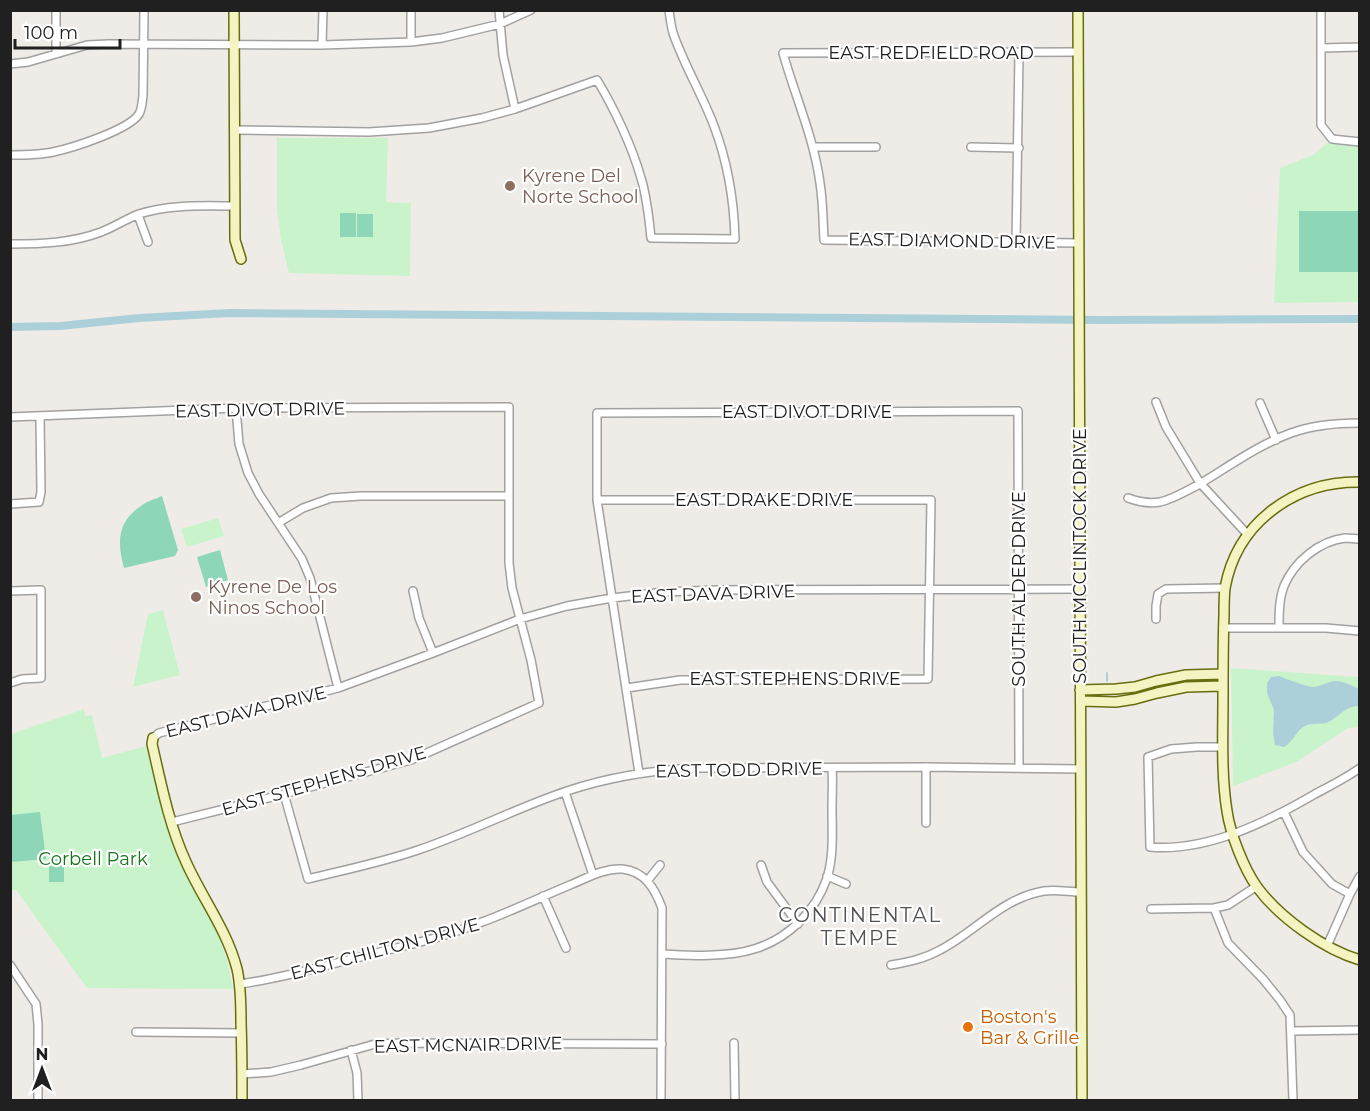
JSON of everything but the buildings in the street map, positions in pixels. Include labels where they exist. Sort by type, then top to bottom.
[{"type":"street","points":[[56,10],[56,54]]},
{"type":"street","points":[[10,155],[52,152],[80,144],[130,123],[138,115],[143,96],[144,10]]},
{"type":"street","points":[[234,10],[235,240],[241,259]]},
{"type":"street","points":[[322,10],[322,45]]},
{"type":"street","points":[[411,10],[411,42]]},
{"type":"street","points":[[500,10],[503,55],[515,109]]},
{"type":"street","points":[[10,64],[28,62],[87,45],[322,45],[411,42],[442,38],[500,24],[531,10]]},
{"type":"street","points":[[235,130],[369,132],[418,129],[482,118],[515,109],[597,80],[631,150],[641,178],[651,238],[735,239],[734,208],[726,166],[714,125],[673,32],[669,10]]},
{"type":"street","name":"SOUTH MCCLINTOCK DRIVE","points":[[1078,10],[1082,1101]]},
{"type":"street","points":[[1321,10],[1321,125],[1332,139],[1359,142]]},
{"type":"street","points":[[1321,48],[1359,47]]},
{"type":"street","name":"EAST REDFIELD ROAD","points":[[813,147],[783,53],[1078,52]]},
{"type":"street","points":[[1016,243],[1019,53]]},
{"type":"street","points":[[813,147],[876,147]]},
{"type":"street","name":"EAST DIAMOND DRIVE","points":[[813,147],[820,183],[825,240],[1079,243]]},
{"type":"street","points":[[971,147],[1019,148]]},
{"type":"street","points":[[10,243],[49,244],[76,240],[101,232],[138,215],[185,205],[235,206]]},
{"type":"street","points":[[138,215],[148,242]]},
{"type":"street","points":[[1156,402],[1166,427],[1200,483],[1248,535]]},
{"type":"street","points":[[1260,403],[1276,440]]},
{"type":"street","name":"EAST DIVOT DRIVE","points":[[10,417],[236,408],[509,407],[509,496]]},
{"type":"street","points":[[236,408],[239,444],[248,473],[259,494],[302,558],[310,578],[338,688]]},
{"type":"street","name":"EAST DIVOT DRIVE","points":[[597,500],[597,413],[1017,411]]},
{"type":"street","name":"SOUTH ALDER DRIVE","points":[[1017,411],[1019,768]]},
{"type":"street","points":[[10,504],[39,502],[41,492],[40,416]]},
{"type":"street","points":[[1128,498],[1144,503],[1161,502],[1200,483],[1260,447],[1291,433],[1336,423],[1359,423]]},
{"type":"street","points":[[1359,482],[1335,482],[1305,491],[1264,516],[1248,535],[1232,567],[1225,588],[1223,628],[1224,785],[1227,813],[1243,860],[1257,886],[1300,929],[1327,946],[1359,960]]},
{"type":"street","points":[[278,523],[303,508],[331,498],[509,496],[509,562],[512,588],[520,619]]},
{"type":"street","points":[[597,500],[639,773]]},
{"type":"street","name":"EAST DRAKE DRIVE","points":[[597,500],[931,500],[930,590]]},
{"type":"street","points":[[1280,628],[1280,606],[1284,586],[1294,568],[1309,553],[1326,543],[1346,538],[1359,539]]},
{"type":"street","points":[[1156,619],[1158,594],[1166,589],[1225,588]]},
{"type":"street","name":"EAST DAVA DRIVE","points":[[153,738],[159,733],[338,688],[520,619],[567,606],[612,598],[664,592],[716,590],[1080,589]]},
{"type":"street","points":[[10,591],[41,590],[41,678],[22,679],[10,683]]},
{"type":"street","name":"EAST STEPHENS DRIVE","points":[[627,688],[680,680],[928,679],[930,590]]},
{"type":"street","points":[[413,591],[419,618],[433,653]]},
{"type":"street","name":"EAST STEPHENS DRIVE","points":[[172,822],[411,760],[539,704],[520,619]]},
{"type":"street","points":[[1223,628],[1326,628],[1359,632]]},
{"type":"street","points":[[1080,690],[1116,690],[1186,675],[1223,674]]},
{"type":"street","points":[[1081,701],[1116,702],[1186,687],[1223,686]]},
{"type":"street","points":[[153,738],[152,744],[160,780],[186,863],[223,931],[234,958],[240,984],[242,1101]]},
{"type":"street","points":[[1223,747],[1172,749],[1148,757],[1150,846],[1166,848],[1208,842],[1268,821],[1359,768]]},
{"type":"street","points":[[926,767],[926,823]]},
{"type":"street","name":"EAST TODD DRIVE","points":[[284,794],[308,879],[417,851],[588,784],[666,769],[926,767],[1081,769]]},
{"type":"street","points":[[663,954],[730,954],[755,949],[798,924],[819,896],[827,876],[832,843],[832,768]]},
{"type":"street","points":[[565,792],[593,875]]},
{"type":"street","points":[[1284,812],[1303,852],[1332,884],[1350,894]]},
{"type":"street","points":[[660,865],[648,880],[657,893],[662,908],[661,1101]]},
{"type":"street","points":[[761,865],[767,882],[798,924]]},
{"type":"street","name":"EAST CHILTON DRIVE","points":[[240,984],[270,980],[442,936],[482,923],[608,870],[623,869],[648,880]]},
{"type":"street","points":[[827,876],[846,884]]},
{"type":"street","points":[[1327,946],[1359,876]]},
{"type":"street","points":[[1151,909],[1214,908],[1228,905],[1257,886]]},
{"type":"street","points":[[891,965],[917,960],[940,950],[1002,908],[1021,898],[1045,891],[1081,892]]},
{"type":"street","points":[[543,896],[566,948]]},
{"type":"street","points":[[1214,908],[1227,943],[1263,979],[1290,1015],[1293,1101]]},
{"type":"street","points":[[10,965],[36,1004],[38,1101]]},
{"type":"street","points":[[1291,1031],[1359,1030]]},
{"type":"street","points":[[135,1032],[241,1033]]},
{"type":"street","name":"EAST MCNAIR DRIVE","points":[[242,1074],[271,1072],[375,1044],[403,1042],[662,1044]]},
{"type":"street","points":[[734,1042],[735,1101]]},
{"type":"street","points":[[351,1050],[357,1072],[358,1101]]},
{"type":"green space","points":[[277,138],[388,138],[386,202],[411,203],[410,276],[289,273],[277,209]]},
{"type":"green space","points":[[1332,139],[1359,142],[1359,302],[1274,303],[1280,168],[1313,155]]},
{"type":"green space","points":[[1299,211],[1359,211],[1359,272],[1299,272]]},
{"type":"green space","points":[[340,213],[356,213],[356,237],[340,237]]},
{"type":"green space","points":[[357,214],[373,214],[373,237],[357,237]]},
{"type":"green space","points":[[162,496],[178,550],[175,556],[124,568],[120,550],[123,526],[133,512],[148,501]]},
{"type":"green space","points":[[218,518],[224,536],[187,547],[181,529]]},
{"type":"green space","points":[[220,550],[228,580],[206,587],[197,557]]},
{"type":"green space","points":[[163,610],[180,675],[133,687],[148,614]]},
{"type":"green space","points":[[1231,668],[1359,677],[1359,727],[1348,728],[1296,762],[1233,786]]},
{"type":"green space","name":"Corbell Park","points":[[84,709],[85,716],[92,715],[102,758],[146,746],[167,829],[183,868],[218,934],[227,960],[233,989],[87,988],[16,890],[11,890],[11,736]]},
{"type":"green space","points":[[40,812],[46,859],[11,862],[11,815]]},
{"type":"green space","points":[[49,855],[64,855],[64,882],[49,882]]},
{"type":"water","points":[[1279,676],[1312,687],[1336,681],[1348,684],[1359,689],[1359,706],[1345,710],[1326,723],[1303,727],[1284,747],[1275,745],[1274,710],[1267,693],[1267,683],[1271,677]]},
{"type":"waterway","points":[[10,327],[60,326],[139,318],[229,313],[1104,320],[1360,319]]},
{"type":"waterway","points":[[1107,673],[1107,681]]},
{"type":"place","name":"Kyrene Del Norte School","points":[[510,186]]},
{"type":"place","name":"Kyrene De Los Ninos School","points":[[196,597]]},
{"type":"place","name":"Boston's Bar & Grille","points":[[968,1027]]},
{"type":"district","name":"CONTINENTAL TEMPE","points":[[860,926]]}]
